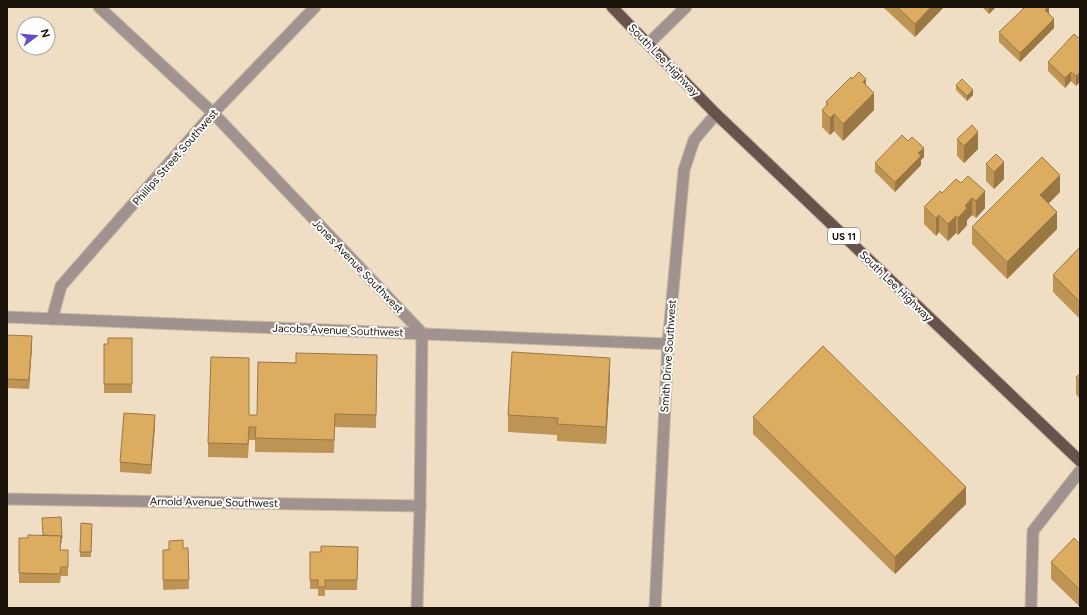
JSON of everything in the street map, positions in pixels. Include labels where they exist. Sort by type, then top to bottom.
[{"type":"main road","name":"South Lee Highway","points":[[612,7],[716,114],[1080,461]]},
{"type":"street","name":"Jones Avenue Southwest","points":[[99,7],[213,113],[422,333]]},
{"type":"street","name":"Phillips Street Southwest","points":[[52,318],[61,286],[213,113],[315,7]]},
{"type":"street","points":[[648,44],[686,7]]},
{"type":"street","name":"Smith Drive Southwest","points":[[654,608],[668,344],[684,170],[694,140],[716,114]]},
{"type":"street","name":"Jacobs Avenue Southwest","points":[[7,317],[668,344]]},
{"type":"street","points":[[417,608],[422,333]]},
{"type":"street","points":[[1031,608],[1033,530],[1080,471]]},
{"type":"street","name":"Arnold Avenue Southwest","points":[[7,499],[420,506]]},
{"type":"building","points":[[897,7],[931,7],[915,24]]},
{"type":"building","points":[[1025,7],[1048,7],[1045,10],[1054,19],[1020,53],[999,32]]},
{"type":"building","points":[[1074,34],[1080,39],[1080,73],[1076,76],[1071,72],[1065,78],[1048,62]]},
{"type":"building","points":[[859,72],[866,79],[863,82],[874,93],[843,124],[834,114],[830,118],[822,110],[828,104],[826,102],[851,77],[852,79]]},
{"type":"building","points":[[962,79],[973,90],[967,96],[956,85]]},
{"type":"building","points":[[972,125],[978,132],[964,146],[957,139]]},
{"type":"building","points":[[902,135],[908,141],[912,137],[924,148],[918,153],[921,156],[895,182],[875,163]]},
{"type":"building","points":[[996,154],[1004,162],[994,172],[986,164]]},
{"type":"building","points":[[1042,157],[1060,175],[1040,195],[1057,212],[1007,262],[972,227]]},
{"type":"building","points":[[968,176],[985,191],[976,201],[972,198],[965,206],[967,208],[958,218],[956,216],[948,224],[939,215],[936,218],[924,207],[940,191],[942,193],[956,179],[961,183]]},
{"type":"building","points":[[1080,247],[1080,302],[1053,275]]},
{"type":"building","points":[[7,335],[32,336],[29,380],[7,379]]},
{"type":"building","points":[[108,338],[132,338],[132,384],[104,384],[104,344],[108,344]]},
{"type":"building","points":[[823,346],[966,487],[895,557],[753,417]]},
{"type":"building","points":[[512,352],[610,358],[606,427],[557,424],[558,418],[508,415]]},
{"type":"building","points":[[296,353],[377,355],[376,415],[335,414],[334,440],[255,438],[256,427],[249,427],[248,444],[208,443],[211,357],[249,358],[249,415],[257,415],[258,362],[296,363]]},
{"type":"building","points":[[1080,374],[1080,382],[1076,377]]},
{"type":"building","points":[[124,413],[155,415],[151,465],[120,462]]},
{"type":"building","points":[[61,517],[62,538],[60,538],[61,536],[43,535],[42,518]]},
{"type":"building","points":[[81,523],[92,524],[91,552],[80,552]]},
{"type":"building","points":[[28,535],[61,536],[60,550],[68,550],[68,567],[61,567],[60,574],[19,573],[19,538],[28,538]]},
{"type":"building","points":[[1074,538],[1080,544],[1080,590],[1051,562]]},
{"type":"building","points":[[183,540],[183,548],[188,548],[189,580],[163,580],[163,550],[169,550],[169,541]]},
{"type":"building","points":[[321,546],[358,547],[357,580],[325,580],[325,587],[318,587],[318,580],[310,580],[310,552],[321,552]]}]
